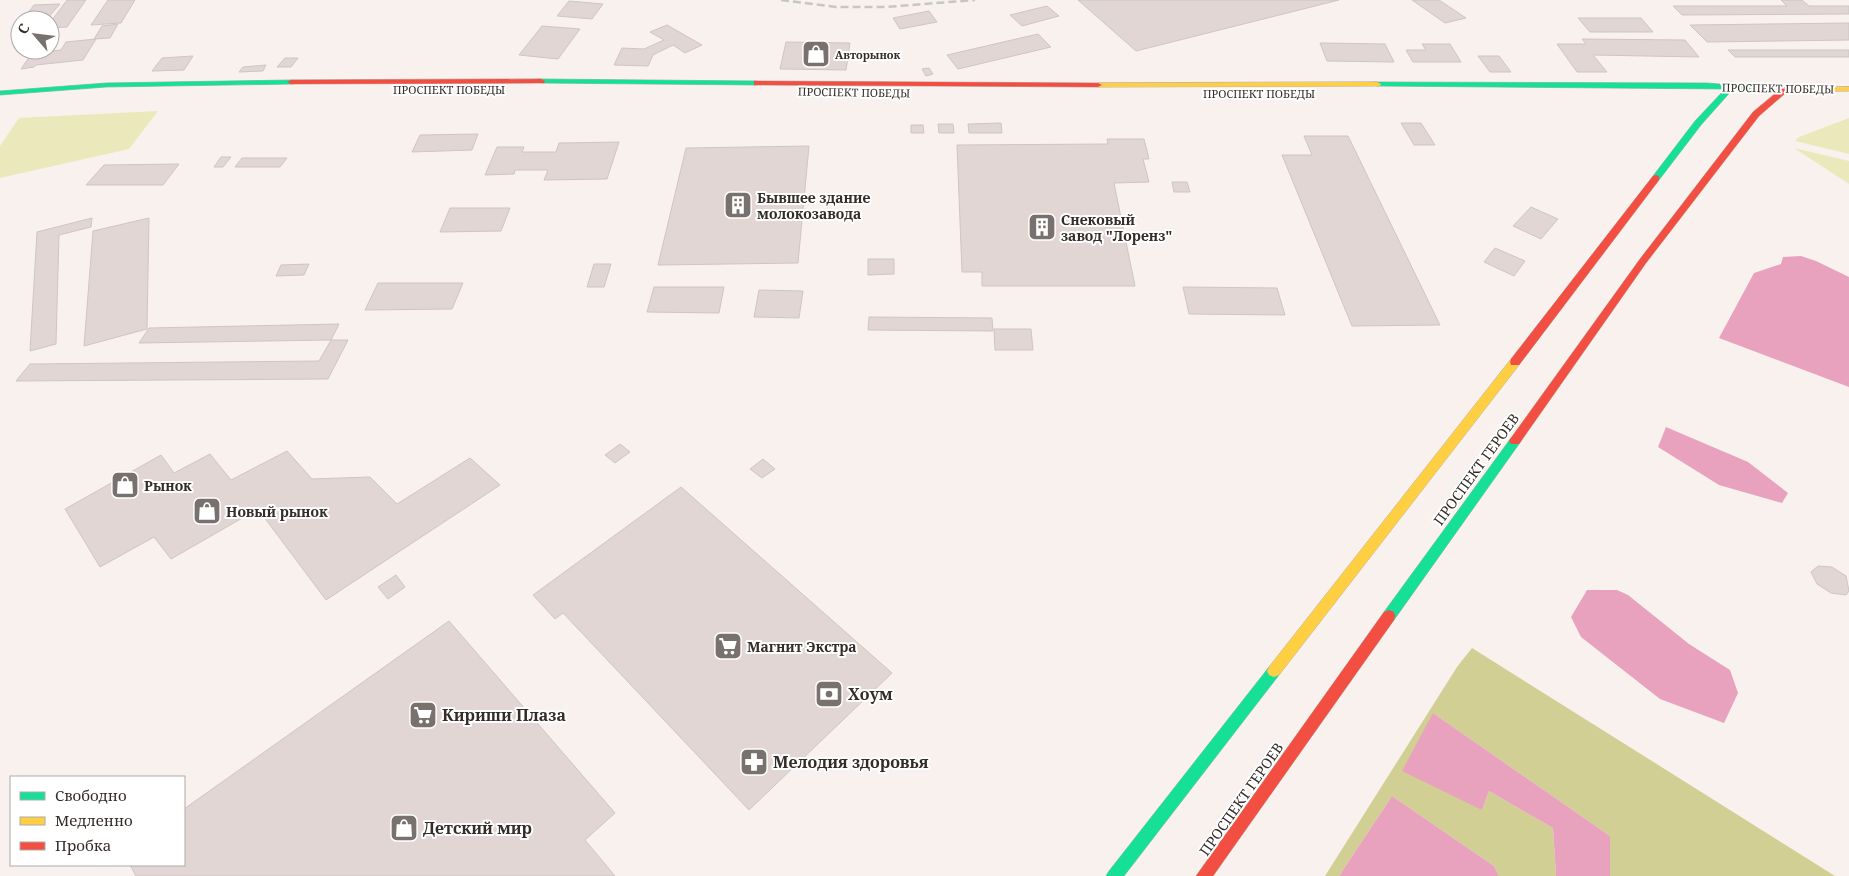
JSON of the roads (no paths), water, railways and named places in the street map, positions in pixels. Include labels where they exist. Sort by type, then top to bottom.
[{"type":"main road","name":"ПРОСПЕКТ ПОБЕДЫ","points":[[0,93],[174,83],[572,80],[930,85],[1707,85],[1729,89],[1849,89]]},
{"type":"main road","name":"ПРОСПЕКТ ПОБЕДЫ","points":[[0,101],[125,92],[406,89],[1666,95],[1707,85]]},
{"type":"main road","points":[[1114,876],[1576,284],[1698,123],[1729,89]]},
{"type":"main road","name":"ПРОСПЕКТ ГЕРОЕВ","points":[[1204,876],[1643,261],[1756,114],[1785,90]]},
{"type":"main road","points":[[1693,111],[1698,123]]},
{"type":"railway","points":[[781,0],[836,7],[886,7],[975,0]]},
{"type":"place","name":"Авторынок","points":[[816,54]]},
{"type":"place","name":"Бывшее здание молокозавода","points":[[738,205]]},
{"type":"place","name":"Снековый завод \"Лоренз\"","points":[[1042,227]]},
{"type":"place","name":"Рынок","points":[[125,485]]},
{"type":"place","name":"Новый рынок","points":[[207,511]]},
{"type":"place","name":"Магнит Экстра","points":[[728,646]]},
{"type":"place","name":"Хоум","points":[[829,694]]},
{"type":"place","name":"Кириши Плаза","points":[[423,715]]},
{"type":"place","name":"Мелодия здоровья","points":[[754,762]]},
{"type":"place","name":"Детский мир","points":[[404,828]]}]
